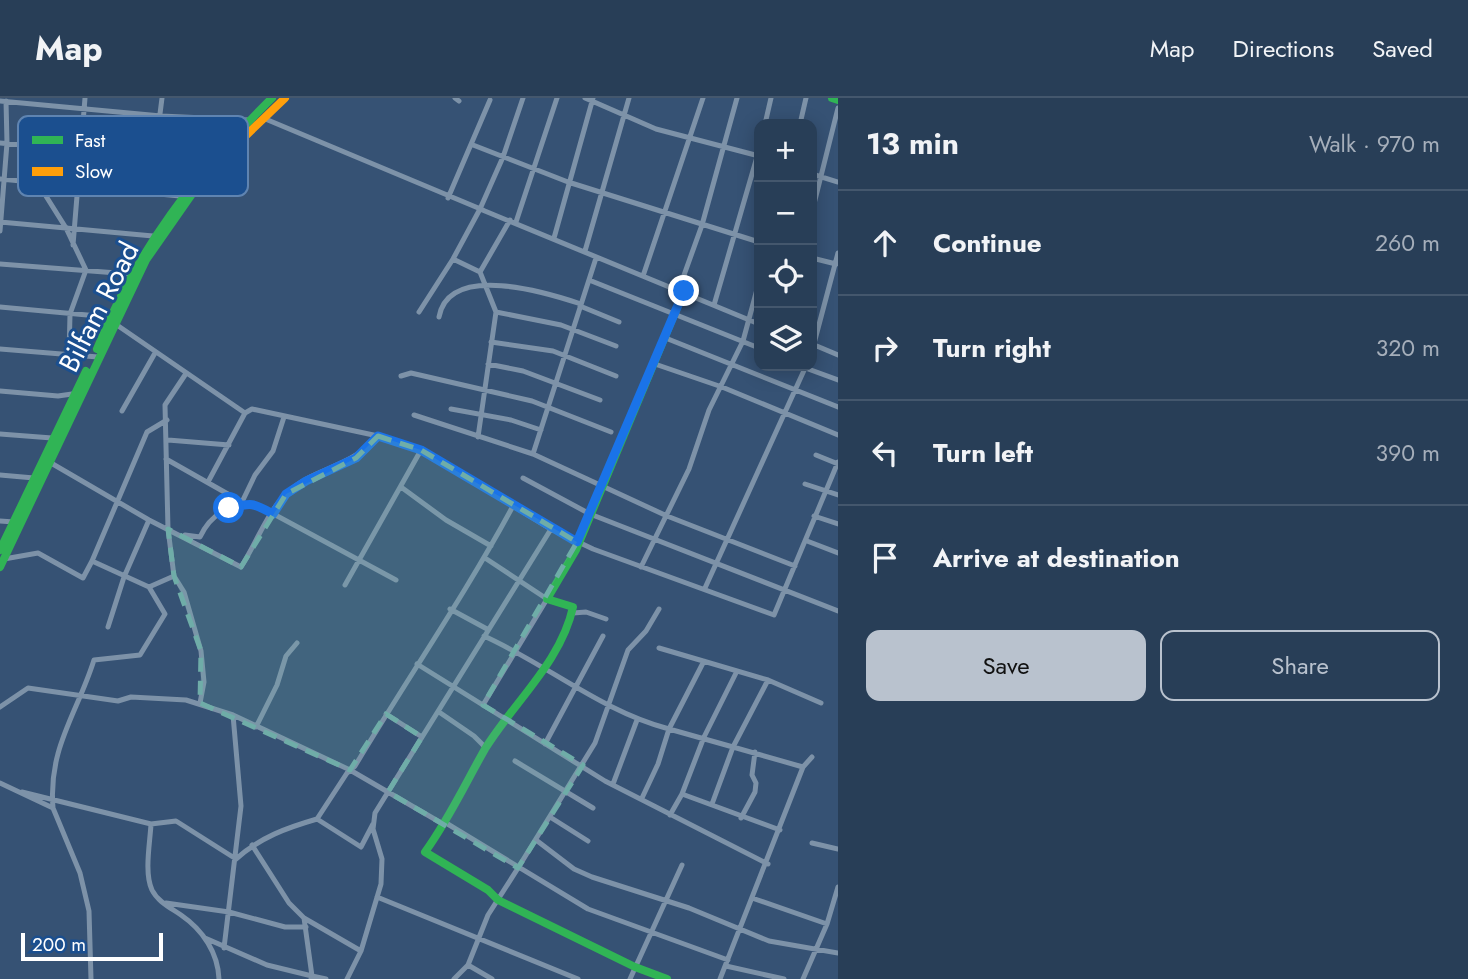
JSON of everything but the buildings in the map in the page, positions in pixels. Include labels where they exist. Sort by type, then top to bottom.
[{"type":"main road","points":[[249,120],[272,98]]},
{"type":"main road","name":"Bilfam Road","points":[[248,133],[285,98]]},
{"type":"main road","points":[[832,98],[838,100]]},
{"type":"main road","points":[[0,550],[72,394],[96,357],[130,274],[180,196]]},
{"type":"main road","name":"Bilfam Road","points":[[110,320],[146,260],[190,196]]},
{"type":"main road","points":[[667,979],[635,967],[498,900],[488,890],[425,852],[445,824],[486,748],[543,670],[573,613],[573,607],[547,600],[570,562],[682,290]]},
{"type":"main road","name":"Bilfam Road","points":[[2,563],[51,463],[96,357]]},
{"type":"street","points":[[83,116],[85,98]]},
{"type":"street","points":[[0,231],[4,100],[161,116],[162,98]]},
{"type":"street","points":[[419,312],[453,259],[480,209],[503,157],[523,98]]},
{"type":"street","points":[[480,272],[513,222],[535,169],[557,98]]},
{"type":"street","points":[[585,98],[663,131],[754,153]]},
{"type":"street","points":[[585,251],[629,98]]},
{"type":"street","points":[[643,276],[666,214],[702,98]]},
{"type":"street","points":[[682,290],[737,98]]},
{"type":"street","points":[[766,119],[771,98]]},
{"type":"street","points":[[801,119],[806,98]]},
{"type":"street","points":[[448,198],[489,100]]},
{"type":"street","points":[[554,238],[593,100]]},
{"type":"street","points":[[817,193],[838,108]]},
{"type":"street","points":[[263,118],[513,222]]},
{"type":"street","points":[[472,145],[568,182],[754,240]]},
{"type":"street","points":[[714,305],[754,172]]},
{"type":"street","points":[[817,176],[838,182]]},
{"type":"street","points":[[46,196],[66,228],[72,246],[86,270]]},
{"type":"street","points":[[72,246],[79,196]]},
{"type":"street","points":[[480,209],[585,251],[596,258],[682,290],[754,322]]},
{"type":"street","points":[[0,222],[153,236]]},
{"type":"street","points":[[817,332],[838,253]]},
{"type":"street","points":[[533,454],[596,258]]},
{"type":"street","points":[[453,259],[480,272],[496,312],[478,437]]},
{"type":"street","points":[[817,259],[837,265]]},
{"type":"street","points":[[0,264],[130,274]]},
{"type":"street","points":[[69,356],[70,314],[86,270]]},
{"type":"street","points":[[589,280],[754,346]]},
{"type":"street","points":[[439,317],[440,310],[457,293],[500,284],[547,293],[619,321]]},
{"type":"street","points":[[641,566],[689,468],[708,412],[743,341],[754,301]]},
{"type":"street","points":[[0,307],[110,320],[155,354],[245,413]]},
{"type":"street","points":[[496,312],[573,329],[616,346]]},
{"type":"street","points":[[663,337],[733,362],[793,390],[838,407]]},
{"type":"street","points":[[491,342],[565,355],[616,376]]},
{"type":"street","points":[[817,347],[838,355]]},
{"type":"street","points":[[0,349],[96,357]]},
{"type":"street","points":[[122,411],[155,354]]},
{"type":"street","points":[[652,363],[722,387],[838,435]]},
{"type":"street","points":[[488,364],[523,371],[600,400]]},
{"type":"street","points":[[705,588],[801,371]]},
{"type":"street","points":[[816,371],[838,380]]},
{"type":"street","points":[[401,376],[411,373],[485,389],[611,432]]},
{"type":"street","points":[[186,374],[165,405],[168,440],[168,529],[174,576],[184,592],[201,651],[204,682],[200,703]]},
{"type":"street","points":[[0,391],[58,396],[72,394]]},
{"type":"street","points":[[208,482],[245,413],[252,409],[378,436],[421,450],[577,542],[774,615],[838,463],[816,455]]},
{"type":"street","points":[[451,409],[482,414],[541,430]]},
{"type":"street","points":[[414,415],[533,454],[667,516],[795,566]]},
{"type":"street","points":[[182,534],[200,537],[211,518],[242,502],[255,475],[273,451],[284,417]]},
{"type":"street","points":[[2,563],[38,553],[83,578],[147,432],[166,420]]},
{"type":"street","points":[[0,434],[52,438]]},
{"type":"street","points":[[51,463],[77,475],[149,520],[182,534],[241,567],[286,494],[306,481],[356,458],[378,436]]},
{"type":"street","points":[[168,440],[229,445]]},
{"type":"street","points":[[345,585],[361,561],[421,450]]},
{"type":"street","points":[[166,459],[242,502],[256,504],[396,580]]},
{"type":"street","points":[[0,475],[34,478]]},
{"type":"street","points":[[523,478],[590,514],[838,611]]},
{"type":"street","points":[[805,484],[838,495]]},
{"type":"street","points":[[401,487],[446,520],[491,547]]},
{"type":"street","points":[[236,859],[251,845],[276,831],[317,818],[485,558],[513,506]]},
{"type":"street","points":[[813,515],[838,524]]},
{"type":"street","points":[[108,628],[124,577],[149,520]]},
{"type":"street","points":[[0,521],[14,522]]},
{"type":"street","points":[[347,979],[361,951],[377,897],[382,859],[374,840],[376,813],[517,579],[551,529]]},
{"type":"street","points":[[807,541],[838,553]]},
{"type":"street","points":[[483,705],[547,600],[485,558]]},
{"type":"street","points":[[91,979],[89,911],[80,873],[53,808],[52,798],[62,733],[83,695],[94,660],[141,655],[165,614],[149,587],[92,561]]},
{"type":"street","points":[[149,587],[174,576]]},
{"type":"street","points":[[450,609],[543,670],[637,720],[803,767]]},
{"type":"street","points":[[518,868],[595,743],[628,650],[646,631],[659,609]]},
{"type":"street","points":[[573,613],[586,612],[606,619]]},
{"type":"street","points":[[545,744],[573,687],[603,636]]},
{"type":"street","points":[[256,727],[277,685],[286,656],[297,643]]},
{"type":"street","points":[[659,648],[768,680],[821,703]]},
{"type":"street","points":[[642,798],[658,764],[669,729],[704,661]]},
{"type":"street","points":[[417,664],[613,784],[670,816],[768,864]]},
{"type":"street","points":[[670,816],[704,737],[737,671]]},
{"type":"street","points":[[712,804],[733,747],[768,680]]},
{"type":"street","points":[[0,707],[28,688],[118,701],[143,697],[200,703],[233,715],[350,770],[588,909],[727,963],[784,979]]},
{"type":"street","points":[[439,712],[486,748]]},
{"type":"street","points":[[386,714],[422,737]]},
{"type":"street","points":[[224,948],[241,806],[233,715]]},
{"type":"street","points":[[613,784],[637,720]]},
{"type":"street","points":[[741,818],[755,792],[756,783],[752,775],[755,752]]},
{"type":"street","points":[[720,979],[768,864],[803,767],[812,757]]},
{"type":"street","points":[[514,761],[593,808]]},
{"type":"street","points":[[454,979],[468,965],[498,900],[583,765]]},
{"type":"street","points":[[1,786],[150,824],[176,821],[236,859]]},
{"type":"street","points":[[22,792],[53,808]]},
{"type":"street","points":[[682,793],[741,818],[780,830]]},
{"type":"street","points":[[550,817],[588,841]]},
{"type":"street","points":[[317,818],[361,847],[375,822]]},
{"type":"street","points":[[150,824],[149,878],[152,890],[163,903],[185,918],[202,936],[214,952],[219,979]]},
{"type":"street","points":[[536,841],[561,860],[592,877],[666,900],[769,941],[838,953]]},
{"type":"street","points":[[812,843],[838,849]]},
{"type":"street","points":[[251,845],[289,903],[304,918],[361,951]]},
{"type":"street","points":[[630,979],[682,865]]},
{"type":"street","points":[[803,979],[827,924],[838,887]]},
{"type":"street","points":[[377,897],[578,979]]},
{"type":"street","points":[[752,898],[827,924]]},
{"type":"street","points":[[163,903],[229,912],[285,927],[306,927]]},
{"type":"street","points":[[304,918],[312,977]]},
{"type":"street","points":[[202,936],[267,965],[326,979]]},
{"type":"street","points":[[468,965],[492,979]]},
{"type":"highlighted area","points":[[378,436],[421,450],[577,542],[483,705],[583,765],[518,868],[388,792],[422,737],[386,714],[350,770],[200,703],[201,651],[174,576],[168,529],[241,567],[286,494],[356,458]]},
{"type":"traffic: fast","points":[[248,123],[272,98]]},
{"type":"traffic: fast","points":[[832,98],[838,100]]},
{"type":"traffic: fast","points":[[97,349],[131,278],[150,245],[185,196]]},
{"type":"traffic: fast","points":[[0,567],[146,260],[191,196]]},
{"type":"traffic: fast","points":[[667,979],[635,967],[498,900],[488,890],[425,852],[485,749],[548,664],[567,627],[573,607],[547,599],[576,550],[684,291]]},
{"type":"traffic: fast","points":[[0,550],[86,371]]},
{"type":"traffic: slow","points":[[248,134],[285,98]]},
{"type":"route","points":[[229,508],[242,502],[256,504],[273,514],[286,494],[306,481],[356,458],[378,436],[421,450],[577,542],[614,460],[653,358],[684,291]]}]
